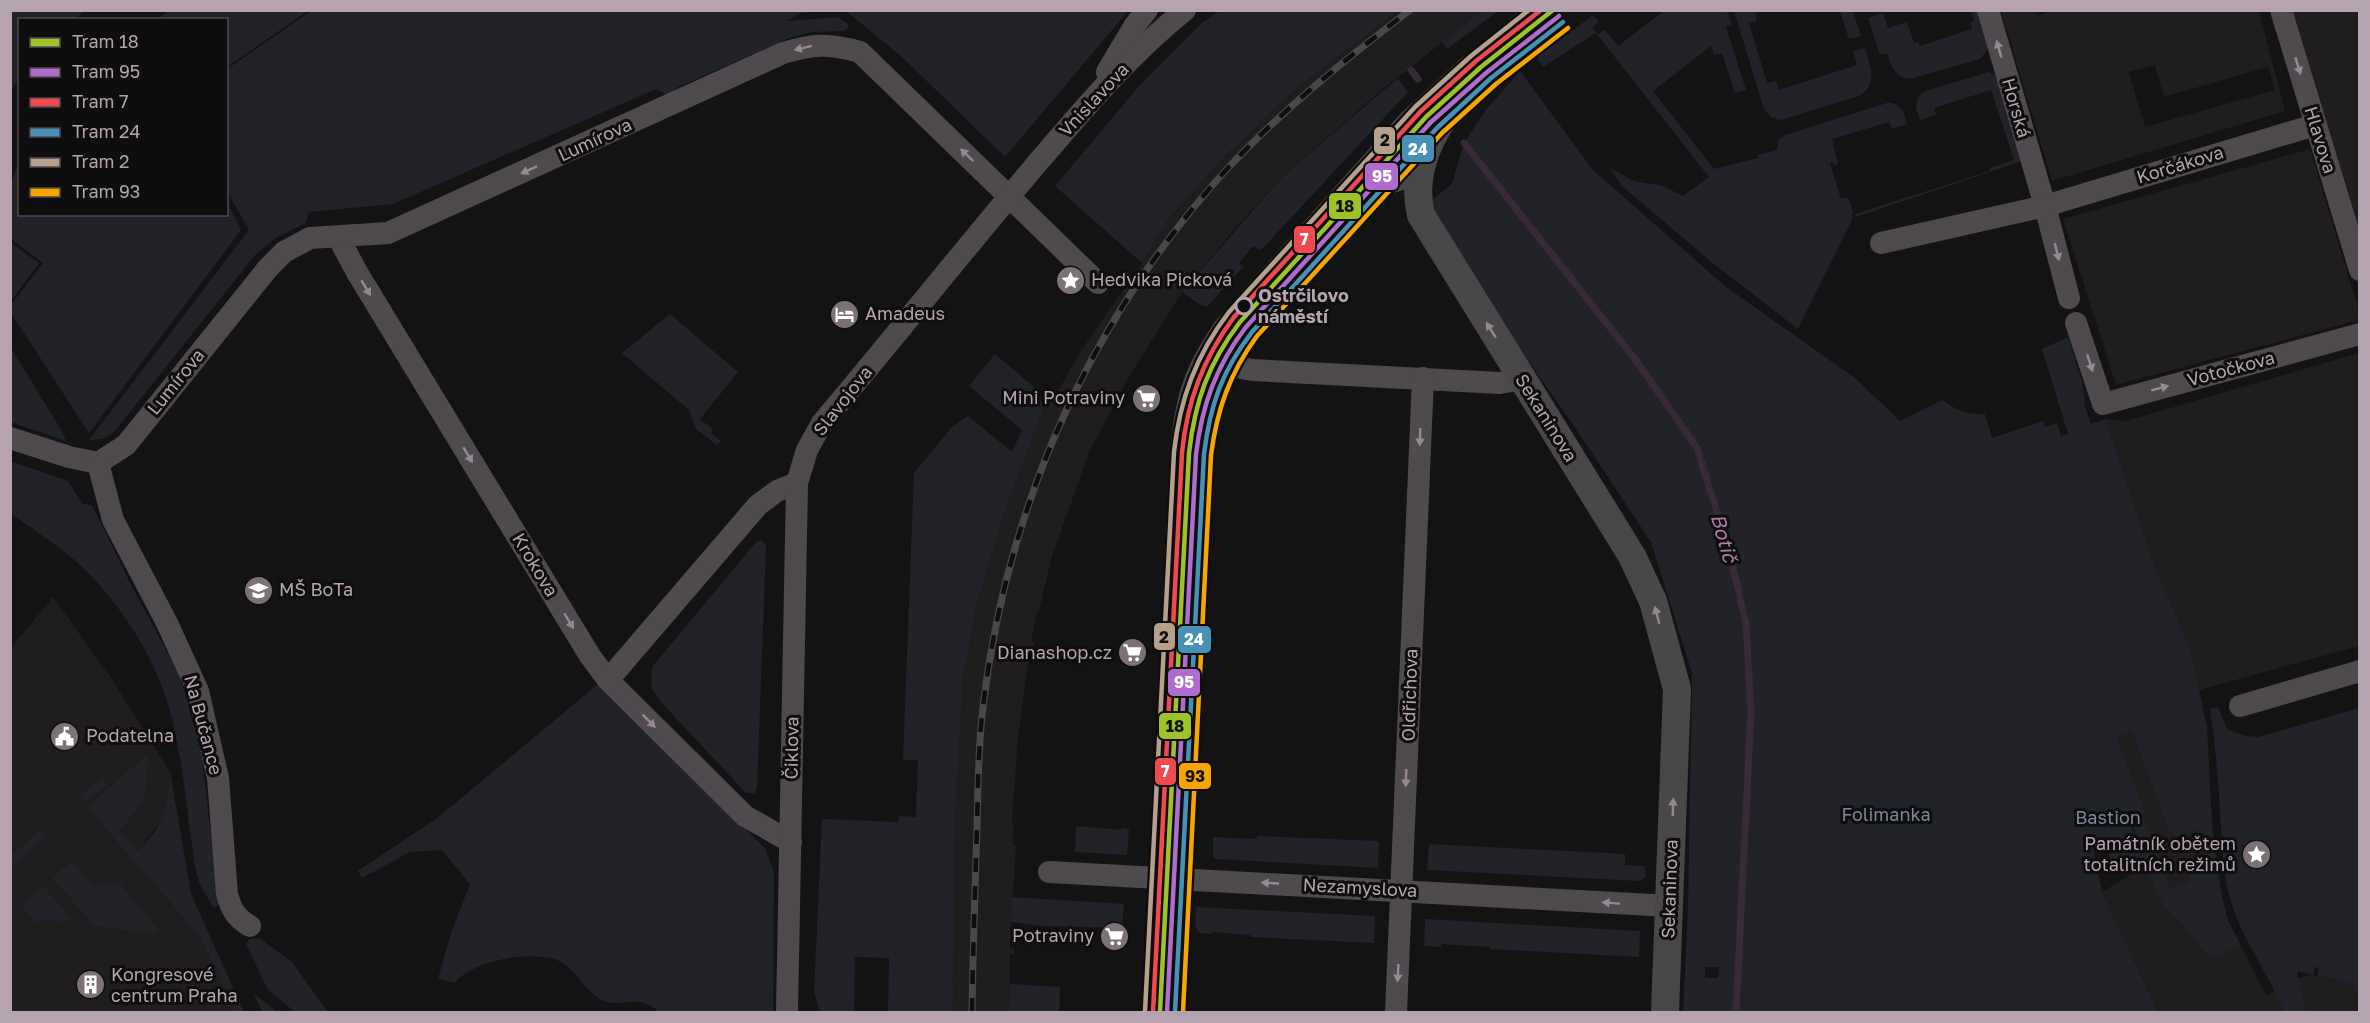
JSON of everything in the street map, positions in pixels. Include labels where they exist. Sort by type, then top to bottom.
[{"type":"main road","points":[[1155,1012],[1187,420],[1194,389],[1215,346],[1227,329],[1411,123],[1451,86],[1546,10]]},
{"type":"main road","name":"Sekaninova","points":[[1492,52],[1441,119],[1424,155],[1418,194],[1421,215],[1632,556],[1653,601],[1677,689],[1665,1012]]},
{"type":"main road","points":[[1347,195],[1361,187],[1408,174],[1419,164],[1424,155]]},
{"type":"street","points":[[1089,101],[1135,25],[1147,10]]},
{"type":"street","name":"Vnislavova","points":[[1009,195],[1089,101],[1159,31],[1185,10]]},
{"type":"street","name":"Horská","points":[[1988,10],[2045,206],[2069,298]]},
{"type":"street","name":"Hlavova","points":[[2281,10],[2360,270]]},
{"type":"street","name":"Lumírova","points":[[98,463],[126,445],[267,268],[284,252],[310,238],[388,233],[783,53],[809,46],[836,45],[860,52],[1098,283]]},
{"type":"street","name":"Korčákova","points":[[2045,206],[2315,125]]},
{"type":"street","name":"Slavojova","points":[[797,483],[807,450],[822,423],[1009,195]]},
{"type":"street","points":[[1881,243],[2045,206]]},
{"type":"street","name":"Krokova","points":[[338,237],[358,274],[590,656],[608,680],[745,816],[790,842]]},
{"type":"street","name":"Votočkova","points":[[2076,322],[2103,404],[2360,334]]},
{"type":"street","points":[[1215,346],[1220,348],[1229,362],[1246,369],[1500,383],[1522,379]]},
{"type":"street","name":"Oldřichova","points":[[1396,1012],[1423,378]]},
{"type":"street","points":[[10,438],[69,457],[98,463]]},
{"type":"street","name":"Na Bučance","points":[[98,463],[113,520],[167,623],[198,691],[218,778],[227,894],[238,918],[250,926]]},
{"type":"street","points":[[608,680],[758,505],[777,491],[797,483]]},
{"type":"street","name":"Čiklova","points":[[787,1012],[797,483]]},
{"type":"street","points":[[2240,706],[2360,671]]},
{"type":"street","name":"Nezamyslova","points":[[1049,872],[1670,906]]},
{"type":"shaded area","points":[[1398,11],[1482,11],[1384,88],[1282,177],[1234,230],[1182,292],[1127,380],[1090,450],[1052,556],[1031,641],[1034,642],[1034,647],[1030,647],[1018,737],[1012,823],[1014,823],[1013,845],[1016,846],[1010,949],[1014,949],[1014,954],[1010,954],[1009,1012],[953,1012],[955,819],[963,679],[977,603],[1005,512],[1044,407],[1052,402],[1080,352],[1142,263],[1169,218],[1228,153],[1292,92]]},
{"type":"shaded area","points":[[2001,11],[2034,11],[2037,16],[2050,11],[2259,11],[2285,111],[2052,181]],"holes":[[[2155,65],[2164,97],[2268,67],[2275,90],[2145,127],[2129,72]]]},
{"type":"shaded area","points":[[2293,11],[2359,11],[2359,231]]},
{"type":"shaded area","points":[[2310,149],[2359,311],[2359,320],[2116,385],[2063,219]]},
{"type":"shaded area","points":[[2359,353],[2359,646],[2199,690],[2207,728],[2212,826],[2221,892],[2228,921],[2266,995],[2299,978],[2313,975],[2332,978],[2359,987],[2359,1012],[2158,1012],[2102,892],[2145,866],[2105,731],[2190,647],[2154,565],[2106,419],[2126,421]]},
{"type":"shaded area","points":[[53,597],[113,681],[170,772],[168,801],[163,818],[137,852],[206,930],[244,1012],[11,1012],[11,648]]},
{"type":"green space","points":[[11,10],[84,11],[76,18],[18,18],[18,80],[11,90]]},
{"type":"green space","points":[[169,10],[308,10],[228,66],[228,18],[159,18]]},
{"type":"green space","points":[[827,10],[799,14],[786,21],[838,17],[849,25],[844,31],[812,32],[792,37],[678,87],[669,96],[656,89],[393,204],[309,212],[306,223],[276,238],[255,255],[114,432],[102,439],[89,440],[249,230],[228,193],[228,68],[311,11]]},
{"type":"green space","points":[[846,11],[1128,11],[1005,157],[902,57]]},
{"type":"green space","points":[[1220,11],[1398,11],[1292,92],[1228,153],[1169,218],[1142,263],[1055,186],[1140,85],[1203,22]]},
{"type":"green space","points":[[1482,11],[1498,11],[1447,49],[1442,42]]},
{"type":"green space","points":[[1664,11],[1727,11],[1732,25],[1726,27],[1746,90],[1735,93],[1722,53],[1714,55],[1711,46],[1653,91],[1714,169],[1758,158],[1758,155],[1777,150],[1778,141],[1785,135],[1887,103],[1896,104],[1903,112],[1907,124],[1892,129],[1889,122],[1832,139],[1838,164],[1830,163],[1841,199],[1848,197],[1853,212],[1851,222],[1798,329],[1710,261],[1621,185],[1610,168],[1634,181],[1663,186],[1683,196],[1709,177],[1596,33],[1543,67],[1537,58],[1593,15],[1599,22],[1592,27],[1598,34],[1605,30],[1618,46]]},
{"type":"green space","points":[[1734,11],[1759,11],[1755,13],[1757,21],[1749,23],[1767,83],[1776,81],[1779,90],[1857,65],[1853,51],[1865,48],[1871,68],[1869,86],[1859,96],[1781,120],[1771,117],[1764,109]]},
{"type":"green space","points":[[1840,11],[1853,11],[1861,36],[1849,39]]},
{"type":"green space","points":[[1971,11],[1980,11],[1990,46],[1980,59],[1910,79],[1897,73],[1887,53],[1880,55],[1868,18],[1883,13],[1888,28],[1907,22],[1914,43],[1918,42],[1920,46],[1972,29],[1971,22],[1974,20]]},
{"type":"green space","name":"Folimanka","points":[[1520,71],[1593,170],[1726,287],[1855,378],[1900,421],[1943,400],[1962,412],[1985,414],[1992,438],[2043,421],[2045,427],[2057,423],[2061,436],[2068,434],[2042,349],[2068,337],[2083,385],[2085,406],[2091,424],[2106,419],[2154,565],[2190,647],[2207,728],[2212,826],[2221,892],[2228,921],[2241,945],[2210,959],[2182,924],[2164,907],[2145,866],[2131,818],[2134,817],[2132,811],[2128,812],[2144,867],[2114,871],[2104,838],[2092,842],[2102,892],[2158,1012],[1683,1012],[1688,907],[1692,673],[1651,542],[1576,429],[1437,230],[1432,200],[1452,184],[1464,143],[1485,111]],"holes":[[[2132,731],[2169,831],[2174,837],[2198,830],[2206,860],[2206,871],[2188,875],[2190,882],[2170,888],[2143,816],[2146,815],[2116,737]],[[1705,967],[1719,967],[1718,978],[1705,978]]]},
{"type":"green space","points":[[1989,72],[1998,77],[2025,160],[1856,217],[1855,214],[1990,171],[1990,168],[2014,160],[1991,90],[1934,108],[1936,115],[1920,120],[1916,108],[1917,98],[1925,91]]},
{"type":"green space","points":[[1398,78],[1408,92],[1265,246],[1259,250],[1253,246],[1239,263],[1243,267],[1207,307],[1182,292],[1282,177]]},
{"type":"green space","points":[[18,165],[18,216],[228,216],[228,203],[241,230],[89,433],[11,313],[11,305],[43,263],[11,239],[11,182]]},
{"type":"green space","points":[[11,243],[39,263],[11,301]]},
{"type":"green space","points":[[670,314],[738,372],[700,419],[713,429],[711,433],[721,441],[717,445],[696,429],[689,410],[622,353]]},
{"type":"green space","points":[[11,348],[60,428],[66,441],[11,422]]},
{"type":"green space","points":[[995,354],[1033,386],[1044,407],[1005,512],[977,603],[963,679],[955,819],[953,1012],[888,1012],[889,958],[855,957],[854,1012],[820,1012],[814,992],[822,819],[898,822],[899,816],[916,817],[918,760],[903,760],[914,473],[952,427],[968,416],[1012,452],[1022,430],[969,386]]},
{"type":"green space","points":[[10,461],[68,481],[82,504],[92,505],[175,667],[186,695],[202,758],[219,905],[214,908],[200,885],[195,867],[176,736],[158,677],[129,623],[91,576],[61,549],[11,513]]},
{"type":"green space","points":[[761,540],[766,545],[757,788],[755,793],[746,793],[659,700],[651,687],[652,667],[756,542]]},
{"type":"green space","points":[[597,685],[765,848],[774,872],[773,1012],[657,1012],[648,1004],[641,1002],[607,1002],[594,995],[563,963],[538,957],[506,959],[490,963],[475,968],[455,983],[438,979],[451,933],[470,884],[442,850],[410,852],[362,878],[358,871],[436,819]]},
{"type":"green space","points":[[2218,707],[2227,729],[2245,736],[2258,737],[2359,708],[2359,987],[2318,976],[2319,968],[2315,967],[2313,975],[2298,971],[2307,1012],[2284,1012],[2243,933],[2229,894],[2223,858],[2210,709]]},
{"type":"green space","points":[[148,754],[147,780],[142,803],[119,831],[137,851],[146,842],[159,825],[165,806],[170,772],[191,894],[244,1012],[235,1012],[200,936],[87,807]]},
{"type":"green space","points":[[102,777],[108,784],[85,803],[79,796]]},
{"type":"green space","points":[[1076,826],[1129,829],[1127,855],[1075,852]]},
{"type":"green space","points":[[39,831],[45,838],[14,865],[11,856]]},
{"type":"green space","points":[[1257,836],[1379,841],[1378,868],[1213,857],[1213,837],[1257,839]]},
{"type":"green space","points":[[1429,844],[1625,854],[1625,865],[1645,866],[1645,877],[1640,881],[1427,870]]},
{"type":"green space","points":[[72,861],[92,885],[119,882],[158,930],[154,934],[95,926],[52,878]]},
{"type":"green space","points":[[43,886],[72,918],[67,922],[48,920],[35,922],[21,905]]},
{"type":"green space","points":[[1012,897],[1124,904],[1122,931],[1120,928],[1041,926],[1011,922]]},
{"type":"green space","points":[[1196,907],[1375,916],[1374,943],[1200,933],[1195,927]]},
{"type":"green space","points":[[1425,919],[1640,931],[1639,957],[1441,944],[1441,947],[1424,946]]},
{"type":"green space","points":[[259,938],[292,962],[328,1012],[295,1012],[268,990],[246,944],[250,939]]},
{"type":"green space","points":[[1010,984],[1060,987],[1059,1012],[1009,1012]]},
{"type":"green space","points":[[254,994],[278,1012],[262,1012]]},
{"type":"waterway","name":"Botič","points":[[1411,70],[1418,79]]},
{"type":"waterway","name":"Botič","points":[[1464,143],[1638,363],[1697,448],[1730,554],[1746,624],[1751,712],[1736,1012]]},
{"type":"railway","points":[[972,1012],[978,768],[983,707],[995,632],[1012,559],[1035,488],[1063,418],[1096,352],[1134,288],[1178,227],[1227,169],[1315,86],[1410,10]]},
{"type":"tram line","name":"2","points":[[1145,1011],[1174,452],[1180,414],[1191,378],[1207,345],[1229,312],[1415,107],[1471,56],[1529,10]]},
{"type":"tram line","name":"7","points":[[1153,1012],[1182,453],[1184,434],[1198,381],[1234,317],[1421,111],[1476,61],[1541,10]]},
{"type":"tram line","name":"18","points":[[1160,1012],[1189,453],[1199,400],[1211,368],[1240,322],[1426,117],[1481,67],[1553,10]]},
{"type":"tram line","name":"95","points":[[1167,1012],[1196,454],[1202,419],[1212,387],[1226,356],[1246,327],[1431,122],[1486,73],[1559,16]]},
{"type":"tram line","name":"24","points":[[1175,1012],[1204,454],[1219,389],[1233,361],[1252,332],[1437,128],[1491,78],[1563,22]]},
{"type":"tram line","name":"93","points":[[1183,1012],[1211,455],[1217,422],[1226,392],[1239,364],[1257,336],[1442,133],[1496,84],[1568,28]]},
{"type":"place","name":"Hedvika Picková","points":[[1070,280]]},
{"type":"place","name":"Ostrčilovo náměstí","points":[[1244,306]]},
{"type":"place","name":"Amadeus","points":[[844,314]]},
{"type":"place","name":"Mini Potraviny","points":[[1146,398]]},
{"type":"place","name":"MŠ BoTa","points":[[258,590]]},
{"type":"place","name":"Dianashop.cz","points":[[1133,653]]},
{"type":"place","name":"Podatelna","points":[[65,736]]},
{"type":"place","name":"Památník obětem totalitních režimů","points":[[2257,854]]},
{"type":"place","name":"Potraviny","points":[[1115,936]]},
{"type":"place","name":"Kongresové centrum Praha","points":[[90,985]]},
{"type":"park label","name":"Bastion","points":[[2108,818]]}]
